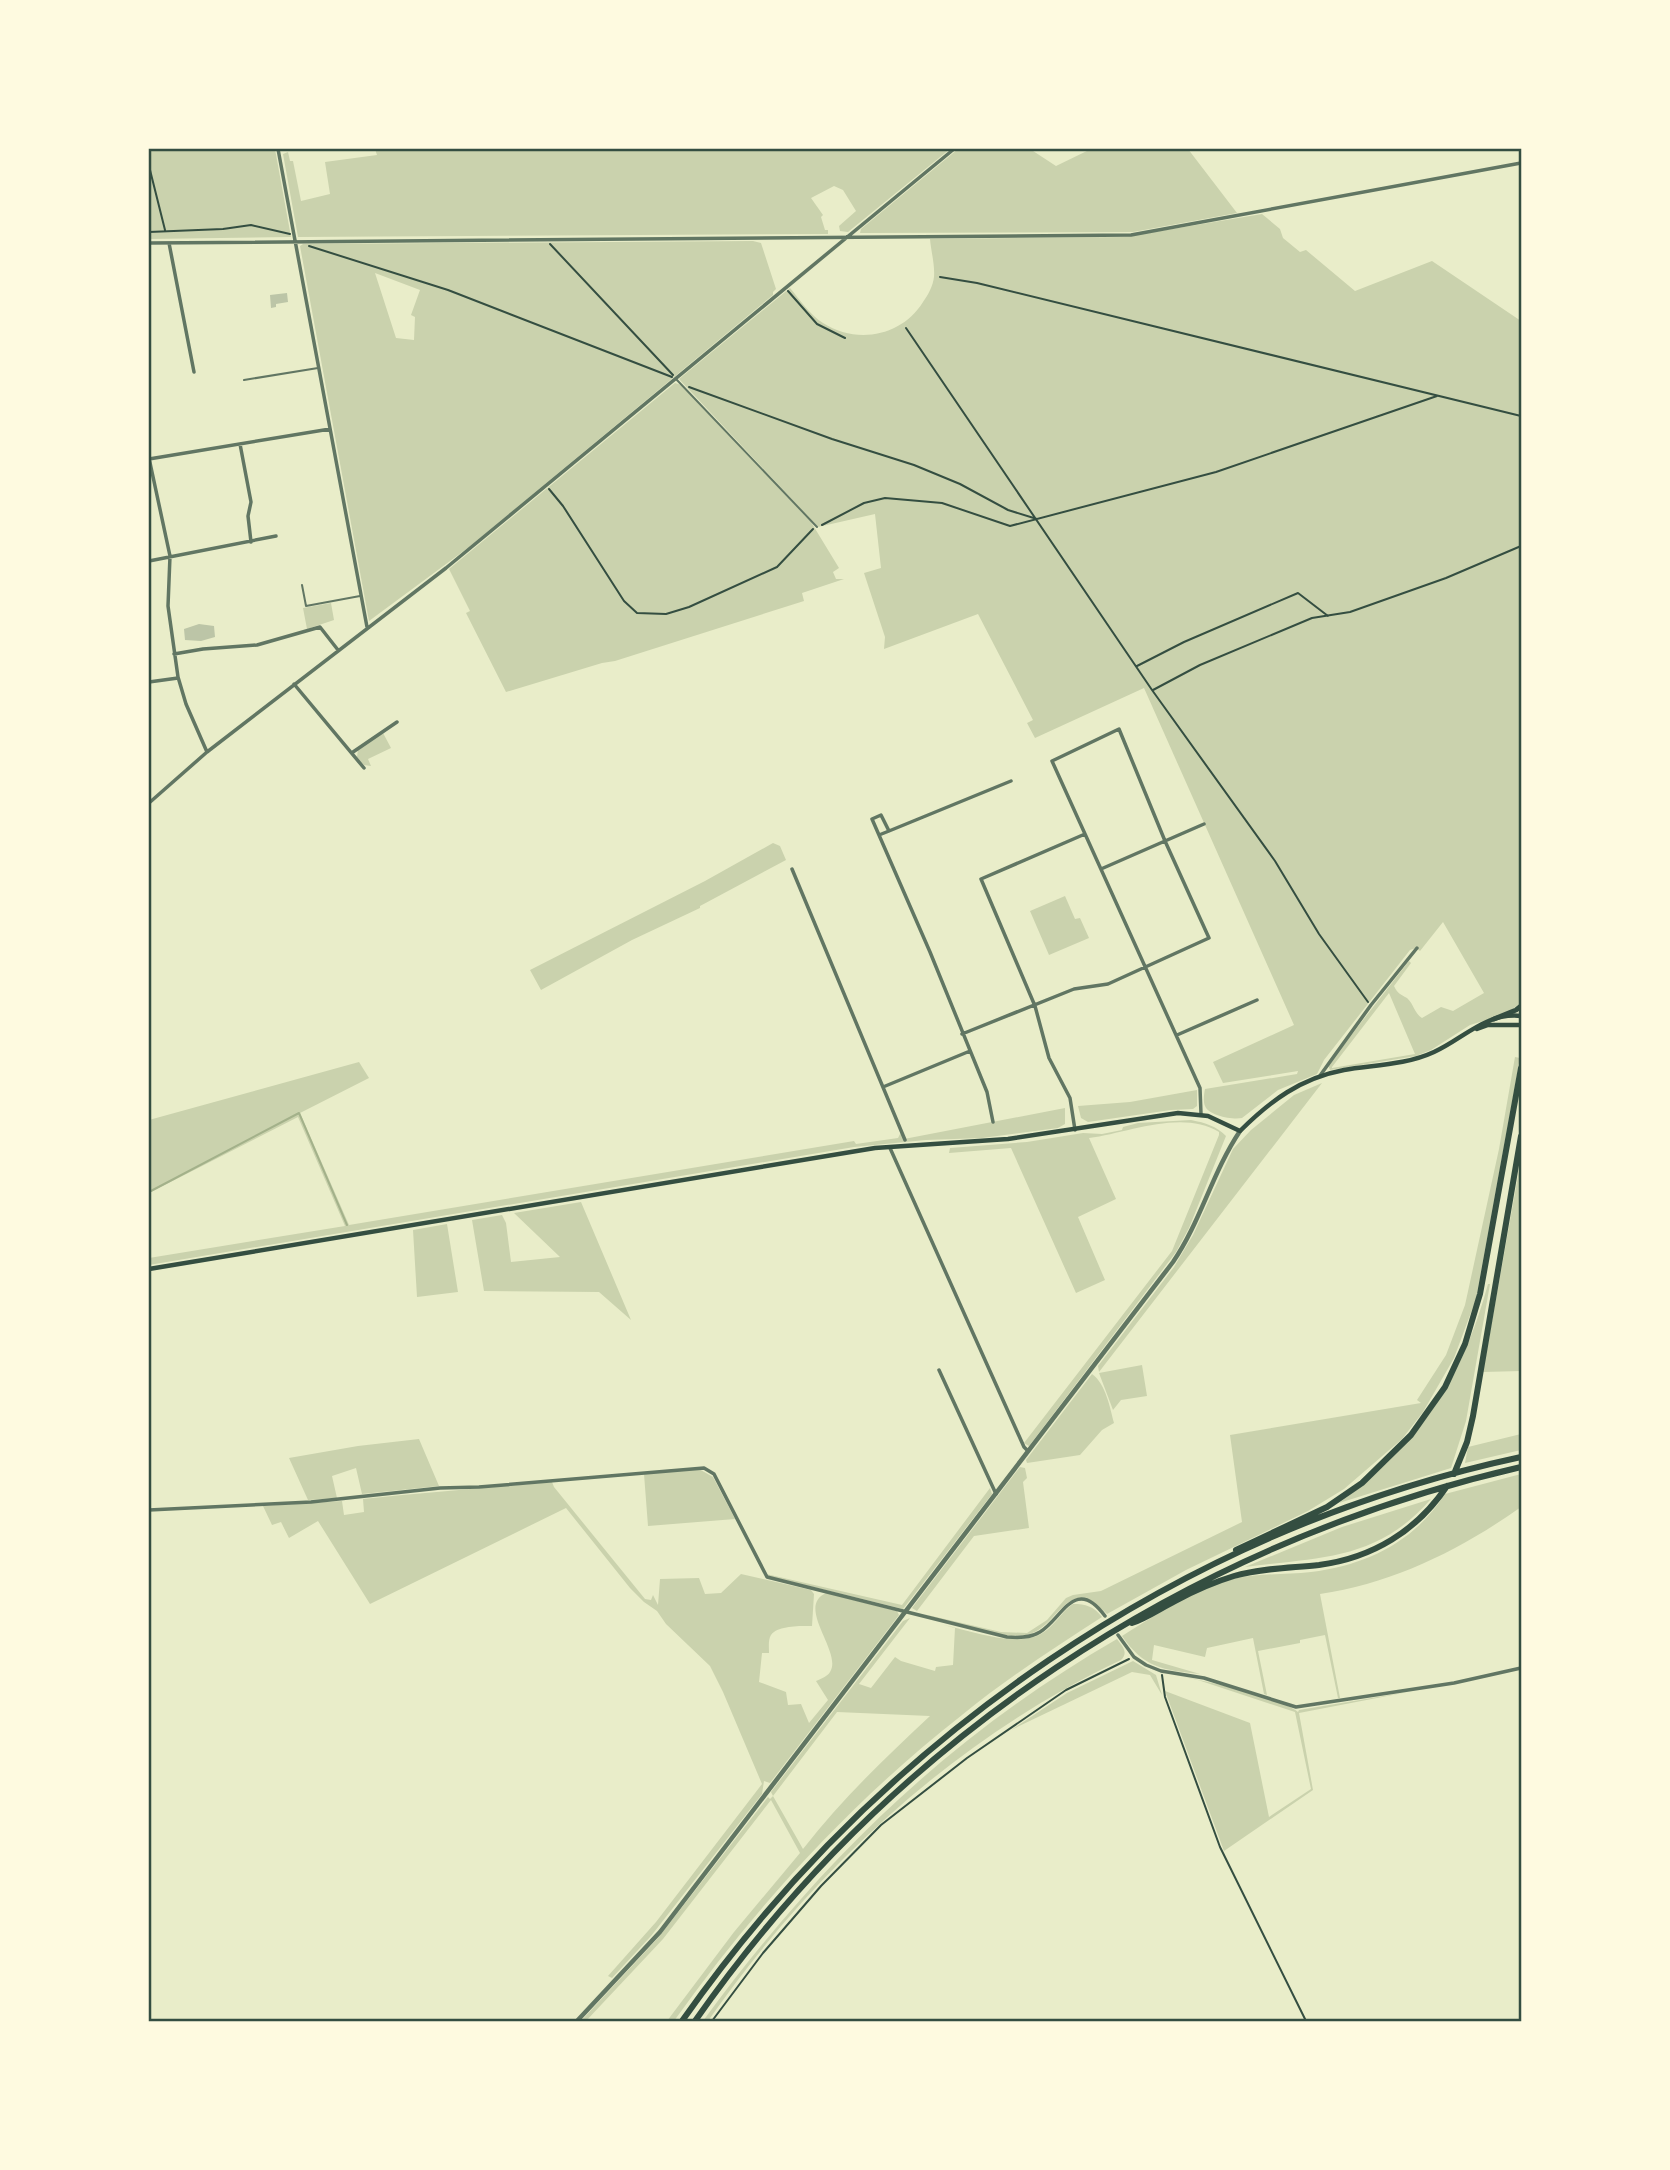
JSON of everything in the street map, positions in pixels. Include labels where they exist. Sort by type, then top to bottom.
[{"type":"highway","points":[[1228,1558],[1245,1544],[1327,1507],[1362,1483],[1411,1435],[1445,1387],[1465,1344],[1480,1294],[1521,1068]]},
{"type":"highway","points":[[1120,1626],[1137,1621],[1198,1589],[1234,1576],[1336,1562],[1364,1554],[1400,1535],[1434,1504],[1457,1469],[1469,1433],[1521,1136]]},
{"type":"highway","points":[[682,2021],[732,1954],[794,1880],[853,1819],[930,1749],[981,1708],[1071,1645],[1159,1593],[1228,1558],[1327,1516],[1424,1483],[1521,1457]]},
{"type":"highway","points":[[695,2021],[784,1906],[850,1835],[895,1792],[996,1708],[1060,1664],[1120,1626],[1256,1555],[1332,1524],[1422,1493],[1521,1467]]},
{"type":"main road","points":[[149,1269],[890,1147],[995,1140],[1164,1115],[1201,1114],[1240,1131],[1280,1095],[1319,1077],[1417,1059],[1521,1006]]},
{"type":"main road","points":[[1494,1019],[1521,1016]]},
{"type":"main road","points":[[1463,1034],[1488,1026],[1521,1025]]},
{"type":"street","points":[[278,149],[368,627]]},
{"type":"street","points":[[149,803],[207,752],[446,568],[954,149]]},
{"type":"street","points":[[149,243],[1131,235],[1521,163]]},
{"type":"street","points":[[169,243],[194,372]]},
{"type":"street","points":[[207,752],[178,677],[168,606],[170,556],[149,458],[330,429]]},
{"type":"street","points":[[240,444],[251,502],[248,516],[251,542]]},
{"type":"street","points":[[149,561],[276,536]]},
{"type":"street","points":[[174,654],[257,645],[320,627],[338,650]]},
{"type":"street","points":[[149,682],[178,677]]},
{"type":"street","points":[[294,684],[365,768]]},
{"type":"street","points":[[353,752],[397,722]]},
{"type":"street","points":[[962,1034],[1074,989],[1108,984],[1147,967],[1209,938],[1119,729],[1052,761],[1147,967],[1202,1093],[1201,1114]]},
{"type":"street","points":[[879,835],[1011,781]]},
{"type":"street","points":[[889,831],[881,815],[872,819],[987,1092],[993,1122]]},
{"type":"street","points":[[1101,869],[1204,824]]},
{"type":"street","points":[[1075,1130],[1070,1098],[1049,1058],[1035,1006],[981,879],[1085,834]]},
{"type":"street","points":[[792,869],[905,1140]]},
{"type":"street","points":[[1319,1077],[1371,1005],[1417,948]]},
{"type":"street","points":[[1177,1035],[1257,1000]]},
{"type":"street","points":[[883,1087],[970,1051]]},
{"type":"street","points":[[577,2021],[660,1932],[1173,1262],[1194,1228],[1215,1172],[1240,1131]]},
{"type":"street","points":[[890,1147],[987,1367],[1028,1451]]},
{"type":"street","points":[[939,1370],[996,1494]]},
{"type":"street","points":[[149,1510],[311,1502],[440,1488],[704,1468],[714,1474],[767,1577],[1013,1638],[1030,1636],[1041,1631],[1066,1604],[1074,1601],[1093,1603],[1105,1616]]},
{"type":"street","points":[[1118,1635],[1134,1657],[1146,1665],[1161,1671],[1205,1678],[1296,1707],[1454,1683],[1521,1668]]},
{"type":"lane","points":[[244,380],[319,368]]},
{"type":"lane","points":[[676,379],[817,527]]},
{"type":"lane","points":[[302,585],[306,606],[362,596]]},
{"type":"path","points":[[149,166],[165,231]]},
{"type":"path","points":[[149,232],[251,225],[295,235]]},
{"type":"path","points":[[545,240],[676,379]]},
{"type":"path","points":[[312,248],[448,290],[668,374]]},
{"type":"path","points":[[940,276],[991,286],[1521,416]]},
{"type":"path","points":[[786,288],[817,324],[845,338]]},
{"type":"path","points":[[906,328],[1152,690],[1275,861],[1320,934],[1371,1005]]},
{"type":"path","points":[[682,384],[832,439],[914,465],[960,484],[1008,510],[1038,520]]},
{"type":"path","points":[[546,486],[563,506],[624,601],[637,613],[666,614],[689,607],[777,567],[817,527],[864,503],[886,498],[942,503],[1010,526],[1216,472],[1437,396]]},
{"type":"path","points":[[1152,690],[1200,665],[1312,618],[1350,612],[1417,589],[1521,546]]},
{"type":"path","points":[[1136,666],[1184,642],[1298,593],[1328,616]]},
{"type":"path","points":[[712,2021],[772,1943],[821,1886],[881,1825],[967,1758],[1066,1690],[1134,1657]]},
{"type":"path","points":[[1161,1671],[1165,1697],[1220,1847],[1306,2021]]},
{"type":"green space","points":[[149,149],[275,149],[291,237],[149,239]]},
{"type":"green space","points":[[375,149],[950,149],[848,232],[840,231],[839,226],[856,211],[843,190],[834,186],[811,198],[823,215],[821,217],[828,234],[298,237],[283,154],[288,152],[290,161],[293,161],[301,201],[330,194],[325,162],[377,155]]},
{"type":"green space","points":[[958,149],[1030,149],[1056,166],[1091,149],[1188,149],[1237,213],[1133,232],[860,233],[861,229]]},
{"type":"green space","points":[[1262,214],[1280,229],[1283,238],[1300,252],[1306,250],[1355,291],[1432,261],[1521,321],[1521,1003],[1503,1015],[1470,1025],[1431,1050],[1416,1056],[1330,1070],[1328,1065],[1409,961],[1411,963],[1394,986],[1422,1018],[1441,1007],[1453,1011],[1484,993],[1443,922],[1420,951],[1416,948],[1410,950],[1324,1060],[1317,1074],[1278,1090],[1242,1118],[1222,1116],[1207,1109],[1204,1102],[1205,1089],[1297,1074],[1298,1071],[1223,1083],[1213,1062],[1294,1025],[1144,688],[1035,738],[1027,723],[1033,720],[978,614],[884,649],[885,637],[864,573],[881,568],[875,514],[818,527],[679,379],[790,288],[814,316],[836,330],[850,334],[878,334],[903,323],[914,314],[933,284],[930,239],[1124,237]],"holes":[[[1389,993],[1415,1054],[1332,1068]]]},
{"type":"green space","points":[[753,241],[761,243],[776,289],[773,295],[469,547],[369,621],[300,246]],"holes":[[[375,273],[420,290],[411,315],[415,317],[414,340],[396,338]]]},
{"type":"green space","points":[[675,383],[681,385],[811,522],[839,568],[833,572],[836,579],[844,579],[802,593],[804,601],[615,661],[506,692],[466,613],[470,611],[449,569]]},
{"type":"green space","points":[[331,603],[334,620],[307,629],[303,608]]},
{"type":"green space","points":[[382,731],[391,748],[368,759],[371,766],[364,765],[357,757],[358,749]]},
{"type":"green space","points":[[773,843],[780,846],[786,860],[541,990],[530,970],[705,881]]},
{"type":"green space","points":[[1065,896],[1075,919],[1080,918],[1089,938],[1049,955],[1030,911]]},
{"type":"green space","points":[[1515,1057],[1520,1058],[1476,1299],[1454,1358],[1423,1412],[1402,1439],[1344,1489],[1308,1511],[1186,1570],[1107,1614],[1093,1603],[1081,1599],[1072,1600],[1038,1630],[1026,1635],[1016,1636],[975,1629],[923,1614],[1001,1632],[1027,1633],[1047,1620],[1066,1598],[1101,1591],[1242,1522],[1230,1435],[1421,1403],[1417,1400],[1446,1355],[1465,1305],[1499,1149]]},
{"type":"green space","points":[[359,1062],[369,1078],[300,1113],[349,1225],[854,1141],[856,1144],[898,1138],[901,1132],[904,1139],[1065,1108],[1065,1124],[1058,1128],[982,1138],[854,1147],[149,1265],[149,1258],[345,1226],[298,1117],[149,1193],[149,1120]]},
{"type":"green space","points":[[1322,1083],[1099,1372],[1098,1366],[1174,1267],[1193,1235],[1233,1149],[1251,1130],[1294,1095]]},
{"type":"green space","points":[[1197,1090],[1197,1106],[1193,1109],[1088,1122],[1081,1118],[1078,1106],[1130,1102]]},
{"type":"green space","points":[[1191,1120],[1210,1125],[1226,1136],[1189,1228],[1176,1252],[1029,1446],[1024,1443],[1172,1251],[1219,1132],[1204,1125],[1172,1122],[1089,1138],[1116,1199],[1078,1217],[1105,1280],[1076,1293],[1011,1148],[949,1153],[950,1148],[1027,1142],[1083,1133],[1102,1134],[1138,1123]]},
{"type":"green space","points":[[1521,1159],[1521,1371],[1483,1372]]},
{"type":"green space","points":[[581,1202],[631,1320],[599,1292],[484,1291],[472,1220],[502,1215],[506,1223],[511,1262],[560,1257],[514,1213]]},
{"type":"green space","points":[[447,1224],[458,1292],[417,1297],[413,1230]]},
{"type":"green space","points":[[1488,1284],[1466,1421],[1451,1468],[1339,1503],[1393,1457],[1434,1407],[1465,1351]]},
{"type":"green space","points":[[1142,1365],[1147,1396],[1121,1400],[1113,1410],[1099,1373]]},
{"type":"green space","points":[[1092,1374],[1104,1390],[1114,1423],[1102,1430],[1080,1455],[1027,1463],[1026,1460]]},
{"type":"green space","points":[[1521,1434],[1521,1450],[1465,1463],[1468,1447]]},
{"type":"green space","points":[[419,1439],[439,1486],[362,1494],[356,1468],[332,1476],[337,1498],[308,1500],[289,1458],[358,1446]]},
{"type":"green space","points":[[1020,1467],[1025,1468],[1027,1478],[1023,1482],[1029,1528],[974,1536],[917,1611],[912,1608]]},
{"type":"green space","points":[[699,1469],[713,1477],[735,1519],[648,1526],[644,1474]]},
{"type":"green space","points":[[1521,1474],[1521,1507],[1498,1523],[1450,1551],[1400,1573],[1374,1582],[1320,1594],[1340,1698],[1325,1635],[1258,1651],[1267,1695],[1264,1694],[1253,1638],[1207,1648],[1205,1657],[1154,1645],[1152,1660],[1200,1674],[1155,1666],[1138,1655],[1122,1636],[1177,1602],[1221,1582],[1246,1576],[1332,1569],[1370,1557],[1404,1538],[1433,1511],[1445,1494]]},
{"type":"green space","points":[[552,1482],[645,1599],[651,1600],[653,1595],[658,1605],[660,1579],[699,1578],[705,1594],[721,1593],[741,1574],[811,1590],[814,1594],[812,1626],[784,1628],[771,1635],[769,1653],[762,1653],[759,1682],[786,1692],[788,1705],[801,1704],[809,1723],[828,1700],[816,1681],[829,1673],[832,1663],[817,1619],[815,1608],[818,1600],[826,1593],[897,1611],[899,1615],[770,1783],[764,1781],[762,1794],[651,1936],[612,1978],[608,1976],[656,1922],[762,1784],[710,1666],[666,1624],[657,1611],[630,1588],[566,1508],[370,1604],[318,1521],[289,1538],[281,1522],[272,1525],[263,1506],[342,1501],[344,1515],[364,1512],[363,1499]]},
{"type":"green space","points":[[990,1488],[992,1494],[903,1609],[766,1574],[902,1605]]},
{"type":"green space","points":[[1431,1499],[1411,1519],[1368,1545],[1323,1557],[1245,1567],[1342,1527]]},
{"type":"green space","points":[[1073,1604],[1086,1605],[1102,1617],[996,1689],[921,1748],[882,1783],[772,1897],[705,1978],[674,2021],[667,2021],[734,1932],[800,1853],[771,1800],[663,1939],[586,2021],[581,2021],[658,1938],[768,1797],[770,1799],[773,1796],[771,1792],[903,1621],[910,1618],[859,1684],[871,1688],[895,1657],[935,1671],[936,1667],[953,1665],[955,1628],[940,1624],[1005,1639],[1031,1638],[1046,1631]],"holes":[[[837,1712],[930,1716],[848,1796],[803,1849],[773,1796]]]},
{"type":"green space","points":[[1117,1639],[1125,1652],[1121,1660],[1060,1692],[1001,1728],[945,1769],[891,1814],[841,1861],[793,1912],[749,1965],[708,2021],[703,2021],[793,1909],[889,1808],[996,1718]]},
{"type":"green space","points":[[1133,1661],[1156,1675],[1162,1695],[1150,1675],[1132,1672],[1011,1730],[1067,1693]]},
{"type":"green space","points":[[1175,1675],[1258,1695],[1298,1712],[1408,1692],[1299,1713],[1313,1790],[1224,1851],[1165,1691],[1250,1723],[1269,1817],[1311,1789],[1295,1712]]},
{"type":"building","points":[[287,293],[288,302],[276,304],[276,307],[271,308],[270,295]]},
{"type":"building","points":[[199,624],[214,626],[215,637],[201,641],[185,640],[184,629]]},
{"type":"waterway","points":[[149,1192],[299,1113],[347,1225]]}]
